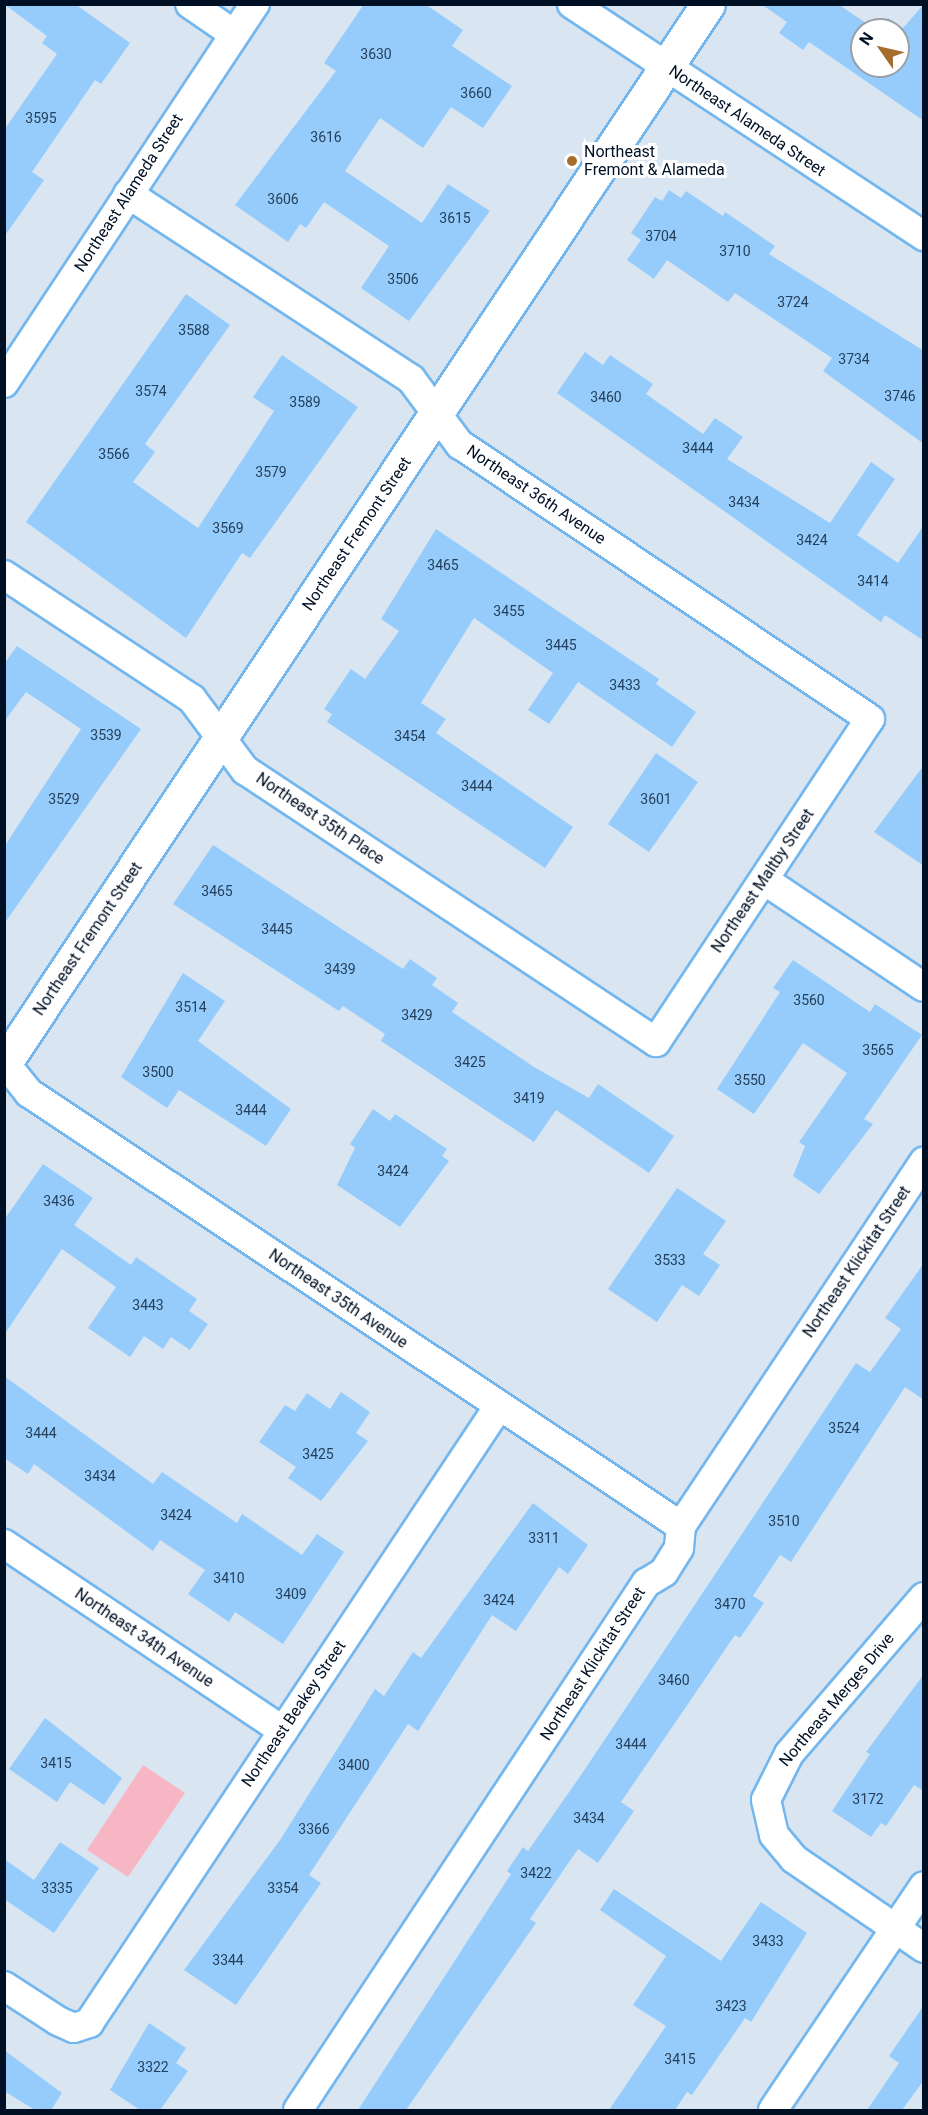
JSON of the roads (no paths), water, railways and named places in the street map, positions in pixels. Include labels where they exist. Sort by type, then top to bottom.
[{"type":"main road","name":"Northeast Fremont Street","points":[[5,1063],[708,4]]},
{"type":"street","points":[[190,4],[234,34]]},
{"type":"street","name":"Northeast Alameda Street","points":[[4,383],[255,4]]},
{"type":"street","name":"Northeast Alameda Street","points":[[572,4],[924,236]]},
{"type":"street","name":"Northeast 36th Avenue","points":[[128,194],[411,379],[460,445],[870,719]]},
{"type":"street","name":"Northeast 35th Place","points":[[4,574],[192,699],[245,770],[656,1042]]},
{"type":"street","name":"Northeast Maltby Street","points":[[656,1042],[870,719]]},
{"type":"street","points":[[764,880],[924,987]]},
{"type":"street","name":"Northeast 35th Avenue","points":[[5,1063],[28,1093],[681,1526]]},
{"type":"street","name":"Northeast Klickitat Street","points":[[298,2110],[646,1583],[664,1572],[679,1548],[681,1526],[924,1162]]},
{"type":"street","name":"Northeast Beakey Street","points":[[4,1986],[58,2021],[74,2028],[89,2023],[499,1406]]},
{"type":"street","name":"Northeast 34th Avenue","points":[[4,1544],[283,1731]]},
{"type":"street","name":"Northeast Merges Drive","points":[[894,1929],[784,1850],[774,1835],[766,1800],[789,1754],[924,1597]]},
{"type":"street","points":[[773,2110],[924,1886]]},
{"type":"street","points":[[894,1929],[924,1948]]},
{"type":"place","name":"Northeast Fremont & Alameda","points":[[572,161]]}]
